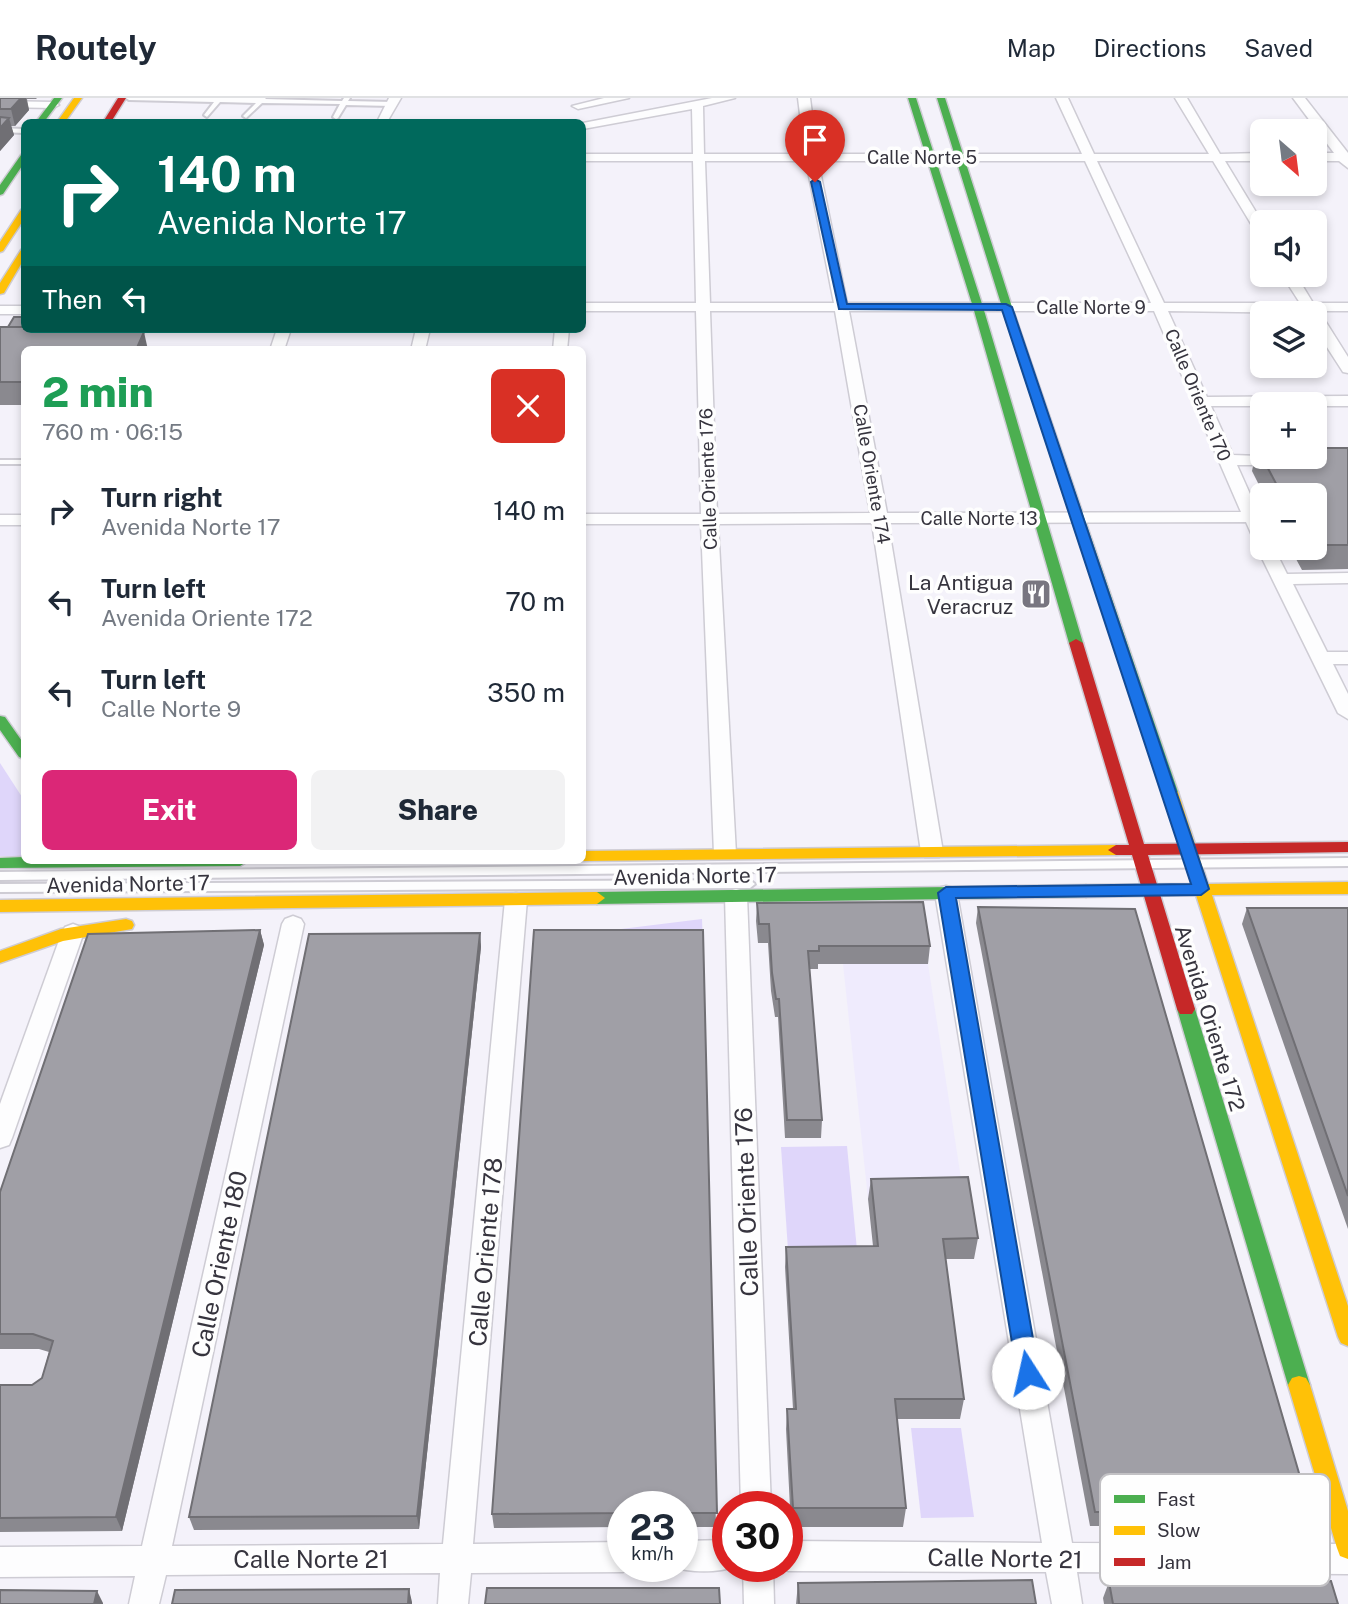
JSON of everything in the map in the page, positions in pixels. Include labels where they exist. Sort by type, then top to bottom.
[{"type":"main road","points":[[63,119],[78,98]]},
{"type":"main road","points":[[109,119],[122,98]]},
{"type":"main road","name":"Avenida Oriente 172","points":[[912,98],[978,307],[1038,518],[1326,1474]]},
{"type":"main road","name":"Avenida Oriente 172","points":[[941,98],[1006,307],[1079,517],[1348,1337]]},
{"type":"main road","points":[[42,119],[56,102]]},
{"type":"main road","points":[[0,192],[21,161]]},
{"type":"main road","points":[[0,249],[21,217]]},
{"type":"main road","points":[[0,291],[21,257]]},
{"type":"main road","points":[[0,720],[21,750]]},
{"type":"main road","name":"Avenida Norte 17","points":[[586,856],[932,852],[1140,856],[1348,847]]},
{"type":"main road","name":"Avenida Norte 17","points":[[0,863],[21,863]]},
{"type":"main road","name":"Avenida Norte 17","points":[[0,906],[946,893],[1148,884],[1348,888]]},
{"type":"main road","points":[[445,918],[516,900]]},
{"type":"main road","points":[[0,957],[39,941],[74,932],[113,925],[141,925]]},
{"type":"main road","name":"Avenida Oriente 172","points":[[1330,1488],[1348,1548]]},
{"type":"street","points":[[581,119],[574,102],[623,98]]},
{"type":"street","points":[[586,128],[729,98]]},
{"type":"street","name":"Calle Oriente 174","points":[[804,98],[810,157],[842,307],[880,519],[932,852]]},
{"type":"street","name":"Calle Oriente 170","points":[[1062,98],[1159,306],[1250,517]]},
{"type":"street","points":[[1181,98],[1250,213]]},
{"type":"street","points":[[1299,98],[1346,159]]},
{"type":"street","points":[[384,119],[393,101]]},
{"type":"street","points":[[0,104],[56,102]]},
{"type":"street","name":"Calle Oriente 176","points":[[697,104],[696,158],[704,308],[709,519],[725,854]]},
{"type":"street","name":"Calle Norte 5","points":[[586,158],[1250,157]]},
{"type":"street","points":[[1327,158],[1346,159]]},
{"type":"street","name":"Calle Norte 9","points":[[586,307],[1159,306],[1250,310]]},
{"type":"street","name":"Calle Norte 9","points":[[1327,310],[1348,307]]},
{"type":"street","points":[[0,310],[21,310]]},
{"type":"street","points":[[1327,336],[1348,369]]},
{"type":"street","points":[[1202,402],[1348,401]]},
{"type":"street","points":[[1225,460],[1250,460]]},
{"type":"street","name":"Calle Norte 13","points":[[586,519],[1250,517]]},
{"type":"street","points":[[0,520],[21,520]]},
{"type":"street","points":[[1272,560],[1348,713]]},
{"type":"street","points":[[1281,579],[1348,578]]},
{"type":"street","points":[[1321,658],[1348,658]]},
{"type":"street","points":[[946,893],[1068,1604]]},
{"type":"street","name":"Calle Oriente 176","points":[[736,896],[755,1491]]},
{"type":"street","name":"Calle Oriente 178","points":[[453,1604],[516,900]]},
{"type":"street","name":"Calle Oriente 180","points":[[144,1604],[292,924]]},
{"type":"street","points":[[0,1138],[74,932]]},
{"type":"street","name":"Calle Norte 21","points":[[803,1556],[1100,1559]]},
{"type":"street","name":"Calle Norte 21","points":[[0,1562],[607,1557]]},
{"type":"street","name":"Calle Norte 21","points":[[1330,1559],[1348,1559]]},
{"type":"street","points":[[758,1582],[759,1604]]},
{"type":"lane","points":[[129,98],[393,101]]},
{"type":"lane","points":[[207,116],[220,99]]},
{"type":"lane","points":[[246,116],[263,99]]},
{"type":"lane","points":[[299,114],[306,100]]},
{"type":"lane","points":[[336,117],[346,100]]},
{"type":"lane","points":[[0,130],[21,131]]},
{"type":"lane","points":[[0,462],[21,462]]},
{"type":"lane","points":[[1191,855],[1348,862]]},
{"type":"lane","points":[[0,876],[1140,856]]},
{"type":"lane","points":[[1200,884],[1348,879]]},
{"type":"lane","points":[[0,888],[1148,884]]},
{"type":"shaded area","points":[[0,763],[21,795],[21,856],[0,856]]},
{"type":"shaded area","points":[[702,919],[703,945],[621,945],[621,929]]},
{"type":"shaded area","points":[[843,964],[928,964],[964,1198],[868,1199]]},
{"type":"shaded area","points":[[847,1146],[857,1250],[788,1250],[781,1147]]},
{"type":"shaded area","points":[[911,1428],[961,1428],[974,1517],[921,1518]]},
{"type":"building","points":[[0,98],[21,98],[11,109],[0,109]]},
{"type":"building","points":[[0,117],[9,118],[0,128]]},
{"type":"building","points":[[14,317],[21,317],[21,327],[8,327]]},
{"type":"building","points":[[0,327],[21,327],[21,333],[144,333],[138,346],[21,346],[21,382],[0,382]]},
{"type":"building","points":[[1327,448],[1348,448],[1348,545],[1327,545],[1327,483],[1276,483],[1268,469],[1327,469]]},
{"type":"building","points":[[923,902],[930,946],[819,946],[819,951],[808,951],[822,1120],[787,1120],[779,999],[776,999],[772,973],[769,924],[759,924],[757,903]]},
{"type":"building","points":[[978,907],[1135,909],[1299,1474],[1100,1474],[1100,1512],[1095,1512]]},
{"type":"building","points":[[1247,908],[1348,908],[1348,1196]]},
{"type":"building","points":[[260,930],[116,1517],[0,1518],[0,1385],[32,1385],[42,1378],[53,1341],[33,1334],[0,1334],[0,1192],[88,934]]},
{"type":"building","points":[[534,930],[703,930],[716,1491],[712,1491],[712,1513],[698,1513],[698,1491],[607,1491],[607,1513],[492,1514]]},
{"type":"building","points":[[480,933],[417,1516],[189,1517],[309,934]]},
{"type":"building","points":[[968,1177],[978,1238],[943,1239],[964,1399],[895,1399],[906,1508],[803,1508],[803,1491],[792,1491],[787,1409],[796,1409],[786,1247],[878,1246],[871,1179]]},
{"type":"building","points":[[1032,1580],[1036,1604],[799,1604],[798,1583]]},
{"type":"building","points":[[1330,1581],[1338,1604],[1113,1604],[1110,1586],[1330,1586]]},
{"type":"building","points":[[487,1588],[719,1588],[720,1604],[485,1604]]},
{"type":"building","points":[[409,1589],[408,1604],[172,1604],[175,1590]]},
{"type":"building","points":[[0,1590],[97,1591],[94,1604],[0,1604]]},
{"type":"traffic: fast","points":[[42,119],[58,98]]},
{"type":"traffic: fast","points":[[912,98],[978,307],[1076,643]]},
{"type":"traffic: fast","points":[[941,98],[1007,307],[1170,792]]},
{"type":"traffic: fast","points":[[0,192],[21,161]]},
{"type":"traffic: fast","points":[[0,720],[21,750]]},
{"type":"traffic: fast","points":[[0,863],[21,863]]},
{"type":"traffic: fast","points":[[597,898],[1086,891]]},
{"type":"traffic: fast","points":[[1186,1009],[1299,1385]]},
{"type":"traffic: slow","points":[[63,119],[78,98]]},
{"type":"traffic: slow","points":[[0,249],[21,217]]},
{"type":"traffic: slow","points":[[0,291],[21,257]]},
{"type":"traffic: slow","points":[[1170,792],[1348,1337]]},
{"type":"traffic: slow","points":[[586,856],[1116,850]]},
{"type":"traffic: slow","points":[[1086,891],[1348,888]]},
{"type":"traffic: slow","points":[[0,906],[597,898]]},
{"type":"traffic: slow","points":[[0,957],[61,935],[126,925]]},
{"type":"traffic: slow","points":[[1299,1385],[1326,1474]]},
{"type":"traffic: slow","points":[[1330,1488],[1348,1548]]},
{"type":"traffic: jam","points":[[109,119],[122,98]]},
{"type":"traffic: jam","points":[[1076,643],[1186,1009]]},
{"type":"traffic: jam","points":[[1116,850],[1348,847]]},
{"type":"place","name":"La Antigua Veracruz","points":[[1036,594]]},
{"type":"route","points":[[815,182],[842,307],[1006,307],[1201,889],[946,893],[1028,1373]]}]
